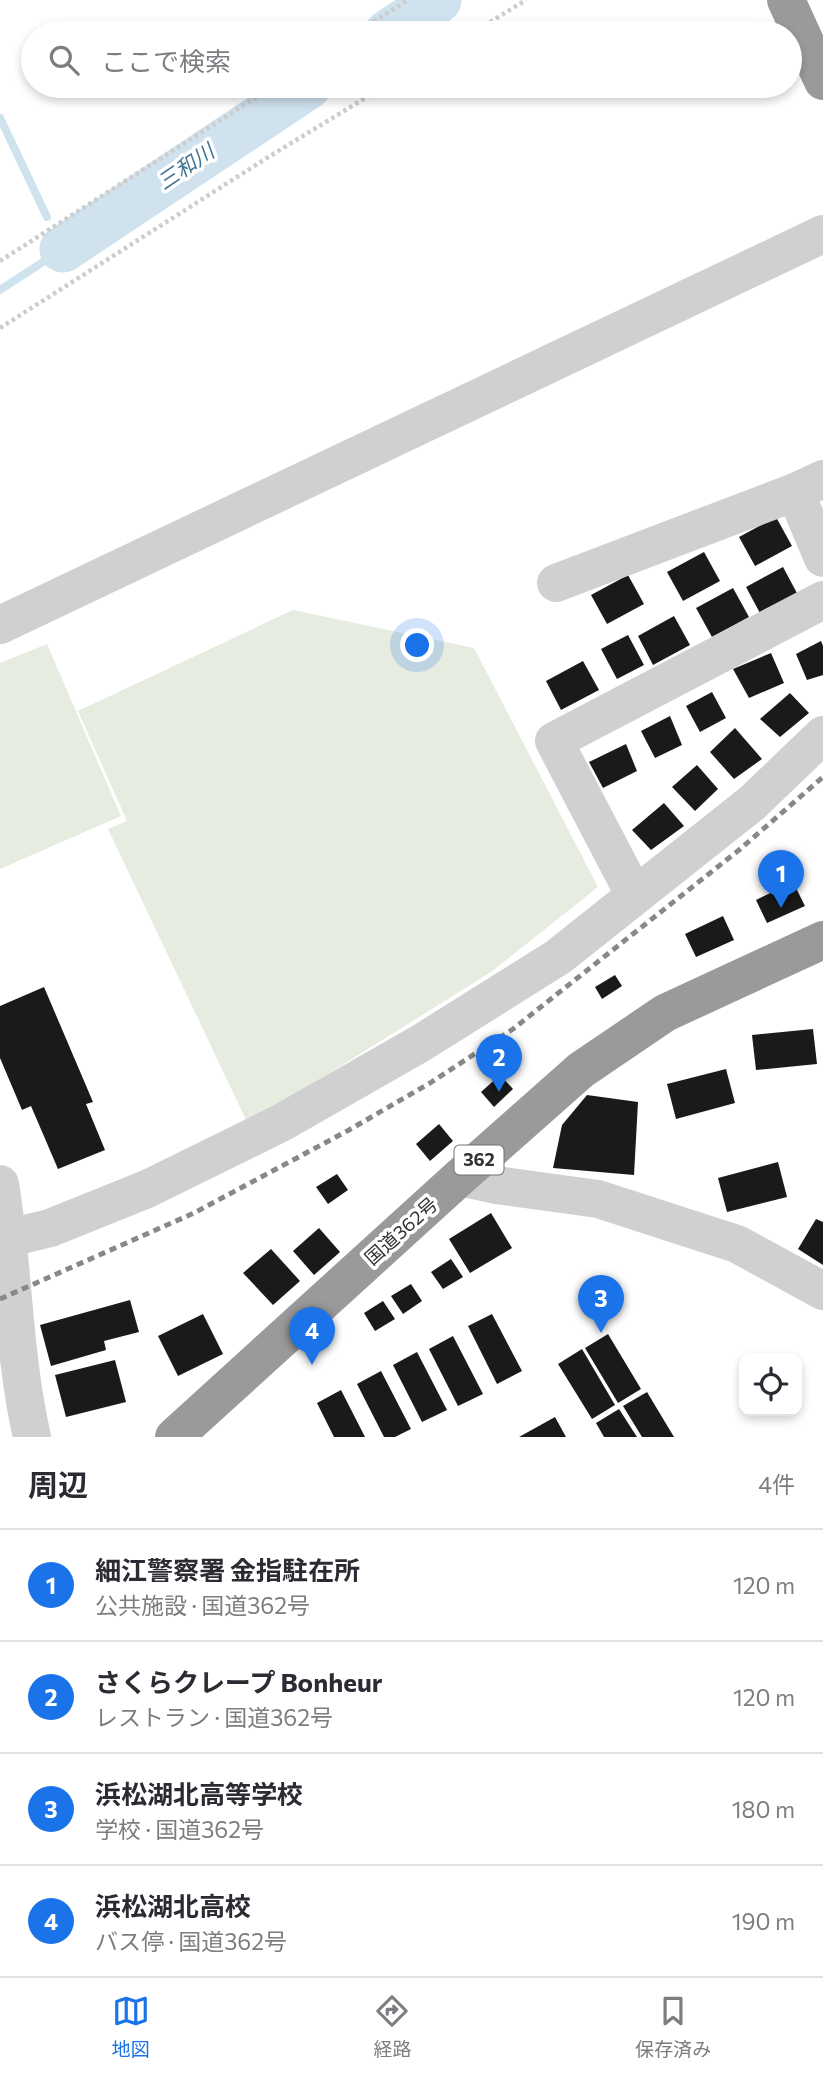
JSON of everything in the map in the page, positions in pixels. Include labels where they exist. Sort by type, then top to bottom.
[{"type":"highway","points":[[786,0],[796,21]]},
{"type":"highway","points":[[802,35],[823,81]]},
{"type":"highway","name":"国道362号","points":[[174,1437],[581,1070],[665,1013],[823,940]]},
{"type":"street","points":[[0,625],[823,234]]},
{"type":"street","points":[[556,583],[809,485],[823,558]]},
{"type":"street","points":[[634,894],[554,741],[823,600]]},
{"type":"street","points":[[9,1238],[50,1228],[147,1189],[281,1123],[421,1043],[558,957],[752,803],[823,735]]},
{"type":"street","points":[[460,1177],[496,1185],[598,1199],[737,1244],[823,1291]]},
{"type":"street","points":[[0,1184],[9,1238],[11,1294],[19,1343],[22,1395],[32,1437]]},
{"type":"path","points":[[375,21],[408,0]]},
{"type":"path","points":[[492,21],[526,0]]},
{"type":"path","points":[[0,261],[255,98]]},
{"type":"path","points":[[0,328],[366,98]]},
{"type":"shaded area","points":[[293,610],[474,648],[598,887],[491,972],[248,1124],[108,829],[127,821],[78,711]]},
{"type":"shaded area","points":[[47,644],[121,816],[0,869],[0,663]]},
{"type":"building","points":[[776,517],[792,546],[755,566],[739,537]]},
{"type":"building","points":[[704,552],[720,581],[683,601],[667,572]]},
{"type":"building","points":[[783,567],[798,595],[761,615],[746,587]]},
{"type":"building","points":[[628,575],[644,604],[607,624],[591,595]]},
{"type":"building","points":[[733,588],[749,617],[712,637],[696,608]]},
{"type":"building","points":[[674,616],[690,645],[653,665],[638,636]]},
{"type":"building","points":[[628,635],[644,665],[617,679],[601,649]]},
{"type":"building","points":[[821,641],[823,675],[807,680],[796,654]]},
{"type":"building","points":[[771,653],[784,683],[749,698],[733,669]]},
{"type":"building","points":[[583,661],[599,690],[561,710],[546,681]]},
{"type":"building","points":[[712,692],[726,718],[700,732],[686,706]]},
{"type":"building","points":[[790,693],[809,713],[780,737],[760,719]]},
{"type":"building","points":[[670,716],[682,745],[655,758],[641,731]]},
{"type":"building","points":[[735,728],[762,759],[734,779],[710,752]]},
{"type":"building","points":[[626,744],[637,771],[603,788],[589,762]]},
{"type":"building","points":[[697,765],[718,789],[695,811],[672,787]]},
{"type":"building","points":[[664,803],[684,826],[651,850],[632,830]]},
{"type":"building","points":[[793,882],[805,906],[767,923],[756,900]]},
{"type":"building","points":[[723,916],[734,940],[696,957],[685,934]]},
{"type":"building","points":[[615,975],[622,986],[602,999],[595,987]]},
{"type":"building","points":[[44,987],[93,1102],[86,1104],[105,1150],[58,1169],[31,1106],[22,1110],[0,1058],[0,1006]]},
{"type":"building","points":[[813,1029],[817,1064],[756,1070],[752,1035]]},
{"type":"building","points":[[726,1069],[735,1103],[676,1119],[667,1084]]},
{"type":"building","points":[[500,1075],[513,1089],[494,1107],[481,1092]]},
{"type":"building","points":[[587,1095],[638,1102],[634,1175],[553,1168],[562,1125]]},
{"type":"building","points":[[439,1124],[453,1141],[430,1161],[416,1144]]},
{"type":"building","points":[[778,1162],[787,1197],[727,1212],[718,1178]]},
{"type":"building","points":[[337,1174],[348,1190],[328,1204],[316,1187]]},
{"type":"building","points":[[491,1213],[512,1248],[470,1273],[449,1239]]},
{"type":"building","points":[[816,1219],[823,1222],[823,1265],[798,1249]]},
{"type":"building","points":[[319,1228],[340,1252],[314,1275],[293,1251]]},
{"type":"building","points":[[271,1249],[300,1281],[273,1305],[243,1273]]},
{"type":"building","points":[[451,1259],[463,1277],[443,1289],[431,1272]]},
{"type":"building","points":[[411,1284],[422,1301],[403,1314],[391,1296]]},
{"type":"building","points":[[130,1300],[139,1332],[104,1341],[106,1350],[51,1366],[40,1325]]},
{"type":"building","points":[[383,1301],[395,1319],[375,1331],[364,1313]]},
{"type":"building","points":[[203,1314],[223,1354],[178,1376],[158,1336]]},
{"type":"building","points":[[492,1314],[522,1371],[497,1384],[468,1326]]},
{"type":"building","points":[[608,1334],[641,1389],[618,1403],[585,1348]]},
{"type":"building","points":[[453,1336],[483,1394],[458,1406],[429,1349]]},
{"type":"building","points":[[582,1349],[615,1405],[592,1419],[558,1364]]},
{"type":"building","points":[[417,1352],[447,1410],[422,1422],[393,1365]]},
{"type":"building","points":[[115,1360],[126,1402],[66,1417],[55,1375]]},
{"type":"building","points":[[381,1371],[411,1429],[395,1437],[384,1437],[357,1384]]},
{"type":"building","points":[[341,1390],[365,1437],[334,1437],[317,1403]]},
{"type":"building","points":[[647,1392],[674,1437],[642,1437],[623,1406]]},
{"type":"building","points":[[619,1409],[637,1437],[604,1437],[596,1423]]},
{"type":"building","points":[[555,1417],[566,1437],[519,1437]]},
{"type":"waterway","name":"三和川","points":[[406,21],[438,0]]},
{"type":"waterway","name":"三和川","points":[[63,249],[290,98]]},
{"type":"waterway","points":[[0,118],[47,217]]},
{"type":"waterway","points":[[0,290],[63,249],[62,245]]},
{"type":"railway","points":[[0,1299],[194,1213],[430,1083],[513,1029],[739,850],[823,777]]},
{"type":"place","name":"細江警察署 金指駐在所","points":[[781,908]]},
{"type":"place","name":"さくらクレープ Bonheur","points":[[499,1092]]},
{"type":"place","name":"浜松湖北高等学校","points":[[601,1333]]},
{"type":"place","name":"浜松湖北高校","points":[[312,1365]]}]
